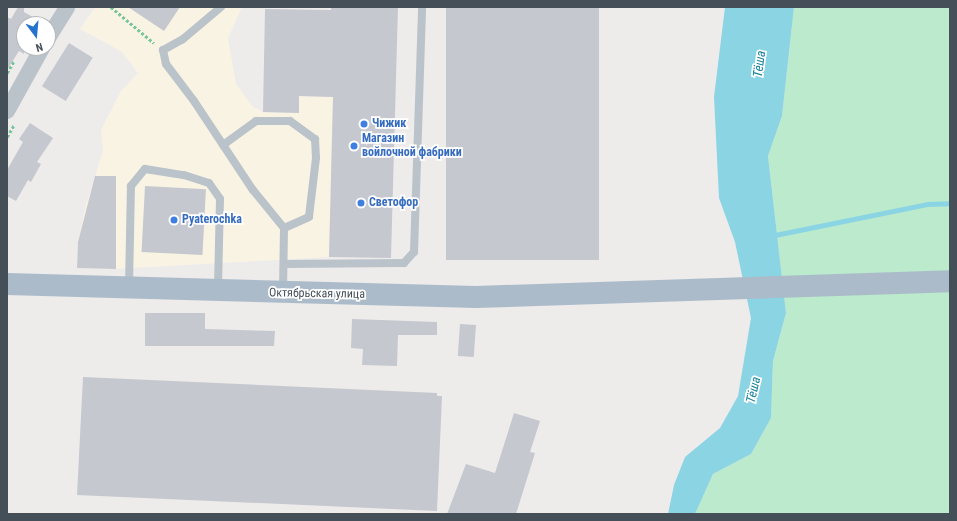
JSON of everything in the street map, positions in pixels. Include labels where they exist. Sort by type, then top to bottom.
[{"type":"main road","name":"Октябрьская улица","points":[[7,284],[218,292],[476,297],[627,294],[911,281],[950,281]]},
{"type":"street","points":[[56,25],[67,7]]},
{"type":"street","points":[[7,111],[38,56]]},
{"type":"lane","points":[[221,7],[183,39],[163,50],[166,64],[253,190],[284,228],[283,293]]},
{"type":"lane","points":[[284,264],[404,263],[414,252],[422,7]]},
{"type":"lane","points":[[223,145],[256,121],[290,121],[315,139],[316,158],[308,217],[284,228]]},
{"type":"lane","points":[[129,288],[131,186],[145,169],[184,175],[209,183],[220,199],[218,292]]},
{"type":"path","points":[[111,7],[163,50]]},
{"type":"shaded area","points":[[95,7],[242,7],[228,38],[236,84],[252,106],[263,112],[299,113],[299,96],[333,97],[329,257],[116,269],[77,268],[78,242],[86,205],[103,151],[101,130],[121,91],[138,73],[122,52],[80,29]]},
{"type":"green space","points":[[794,7],[950,7],[950,514],[695,514],[713,474],[751,454],[771,418],[773,361],[786,313],[768,156],[782,116]]},
{"type":"water","points":[[725,7],[794,7],[782,116],[768,156],[786,313],[773,361],[771,418],[751,454],[713,474],[695,514],[668,514],[674,485],[685,457],[720,428],[738,396],[751,318],[735,242],[719,198],[714,97]]},
{"type":"building","points":[[18,7],[24,7],[24,12],[31,16],[16,16],[16,56],[7,70],[7,17],[11,19]]},
{"type":"building","points":[[128,7],[180,7],[164,31]]},
{"type":"building","points":[[331,7],[398,7],[391,258],[329,257],[333,97],[299,96],[299,113],[263,112],[265,9],[331,10]]},
{"type":"building","points":[[446,7],[599,7],[599,260],[446,260]]},
{"type":"building","points":[[69,43],[93,58],[66,101],[42,86]]},
{"type":"building","points":[[30,123],[53,138],[37,162],[41,164],[31,182],[28,180],[16,201],[7,196],[7,170],[23,142],[19,139]]},
{"type":"building","points":[[95,176],[116,176],[116,269],[77,268],[78,242]]},
{"type":"building","name":"Pyaterochka","points":[[145,186],[206,189],[202,255],[142,252]]},
{"type":"building","points":[[145,313],[205,313],[205,329],[275,331],[274,346],[145,346]]},
{"type":"building","points":[[352,319],[437,322],[437,335],[398,335],[397,366],[362,365],[363,349],[351,348]]},
{"type":"building","points":[[460,324],[476,325],[474,357],[458,356]]},
{"type":"building","points":[[83,377],[437,393],[437,396],[442,396],[437,511],[77,495]]},
{"type":"building","points":[[514,413],[540,421],[530,452],[535,453],[516,514],[447,514],[466,464],[495,473]]},
{"type":"waterway","name":"Тёша","points":[[770,236],[927,204],[950,203]]},
{"type":"place","name":"Чижик","points":[[364,124]]},
{"type":"place","name":"Магазин войлочной фабрики","points":[[354,146]]},
{"type":"place","name":"Светофор","points":[[361,203]]},
{"type":"place","name":"Pyaterochka","points":[[174,220]]}]
